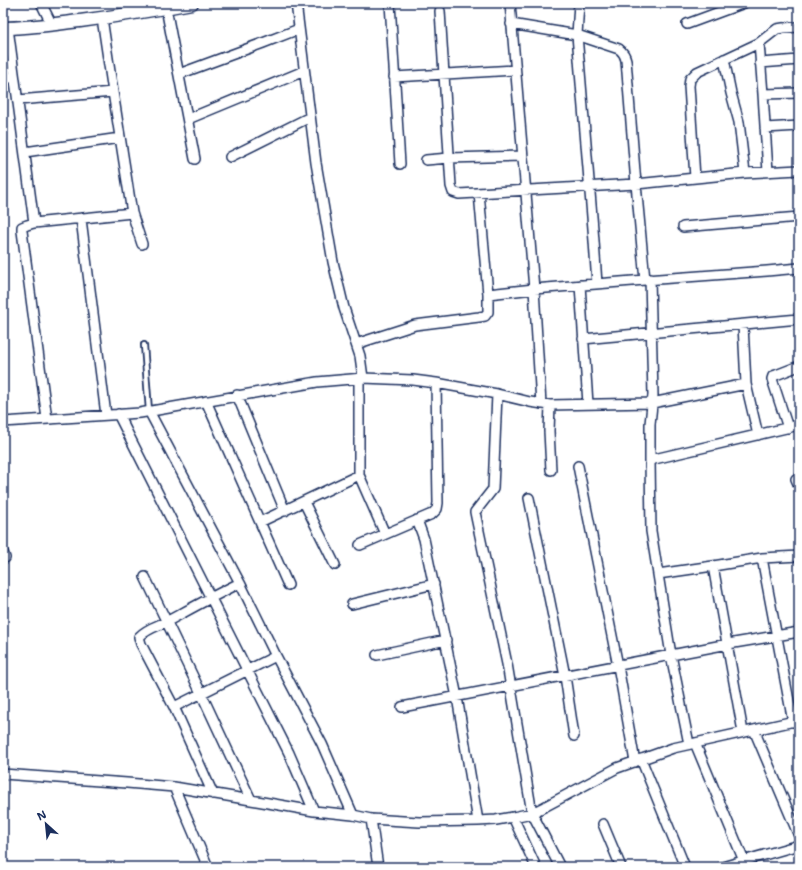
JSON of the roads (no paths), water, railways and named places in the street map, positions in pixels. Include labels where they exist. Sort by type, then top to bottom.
[{"type":"street","points":[[41,3],[52,24]]},
{"type":"street","points":[[34,223],[18,100],[6,28],[102,18],[133,8],[166,8],[192,3]]},
{"type":"street","points":[[296,3],[316,163],[333,262],[344,308],[360,356],[359,476],[385,534]]},
{"type":"street","points":[[390,3],[400,164]]},
{"type":"street","points":[[510,3],[522,156],[551,470]]},
{"type":"street","points":[[579,3],[576,35],[596,284]]},
{"type":"street","points":[[687,24],[744,3]]},
{"type":"street","points":[[166,8],[195,159]]},
{"type":"street","points":[[440,11],[450,186],[453,192],[459,194],[636,184],[745,173],[799,170]]},
{"type":"street","points":[[102,18],[112,92],[132,213],[142,244]]},
{"type":"street","points":[[511,24],[576,35],[619,49],[625,55],[636,184],[652,333],[653,395],[650,424],[651,531],[672,655],[692,744],[744,861]]},
{"type":"street","points":[[695,178],[689,86],[690,79],[697,72],[759,43],[778,30],[783,28],[799,27]]},
{"type":"street","points":[[179,74],[299,29]]},
{"type":"street","points":[[759,43],[768,172]]},
{"type":"street","points":[[724,59],[739,122],[745,173]]},
{"type":"street","points":[[760,63],[799,60]]},
{"type":"street","points":[[394,77],[515,70]]},
{"type":"street","points":[[188,119],[304,71]]},
{"type":"street","points":[[3,79],[14,78]]},
{"type":"street","points":[[18,100],[112,92]]},
{"type":"street","points":[[763,94],[799,93]]},
{"type":"street","points":[[230,157],[310,117]]},
{"type":"street","points":[[765,128],[799,126]]},
{"type":"street","points":[[25,152],[120,138]]},
{"type":"street","points":[[426,160],[522,156]]},
{"type":"street","points":[[356,344],[415,325],[485,316],[488,312],[488,294],[479,193]]},
{"type":"street","points":[[47,419],[22,227],[34,223],[132,213]]},
{"type":"street","points":[[683,227],[799,217]]},
{"type":"street","points":[[81,219],[106,415]]},
{"type":"street","points":[[488,294],[580,285],[799,268]]},
{"type":"street","points":[[580,285],[588,404]]},
{"type":"street","points":[[584,339],[799,319]]},
{"type":"street","points":[[743,324],[746,384],[758,435]]},
{"type":"street","points":[[788,428],[772,378],[773,376],[799,366]]},
{"type":"street","points":[[3,422],[140,413],[316,382],[361,378],[413,380],[436,383],[546,404],[652,403],[746,384]]},
{"type":"street","points":[[360,545],[432,514],[437,509],[436,383]]},
{"type":"street","points":[[497,394],[493,489],[475,512],[507,664],[532,813],[560,867]]},
{"type":"street","points":[[237,395],[285,511]]},
{"type":"street","points":[[206,401],[288,585]]},
{"type":"street","points":[[149,411],[240,583],[322,744],[353,815]]},
{"type":"street","points":[[118,414],[289,753],[314,811]]},
{"type":"street","points":[[650,460],[799,425]]},
{"type":"street","points":[[578,466],[638,761],[685,867]]},
{"type":"street","points":[[260,522],[359,476]]},
{"type":"street","points":[[529,498],[565,676],[574,736]]},
{"type":"street","points":[[304,502],[335,566]]},
{"type":"street","points":[[418,520],[424,539],[446,640],[478,821]]},
{"type":"street","points":[[658,574],[762,558],[799,556]]},
{"type":"street","points":[[3,774],[174,787],[314,811],[353,815],[371,819],[419,822],[478,821],[496,820],[532,813],[617,768],[673,748],[796,721],[762,558]]},
{"type":"street","points":[[713,566],[744,732]]},
{"type":"street","points":[[145,577],[251,800]]},
{"type":"street","points":[[213,794],[174,707],[141,644],[139,637],[143,633],[240,583]]},
{"type":"street","points":[[352,604],[434,584]]},
{"type":"street","points":[[402,707],[728,644],[799,632]]},
{"type":"street","points":[[377,654],[446,640]]},
{"type":"street","points":[[174,707],[276,656]]},
{"type":"street","points":[[754,730],[799,836]]},
{"type":"street","points":[[174,787],[208,867]]},
{"type":"street","points":[[513,817],[536,867]]},
{"type":"street","points":[[371,819],[378,867]]},
{"type":"street","points":[[603,824],[621,867]]},
{"type":"street","points":[[722,867],[799,845]]},
{"type":"lane","points":[[144,345],[149,411]]}]
